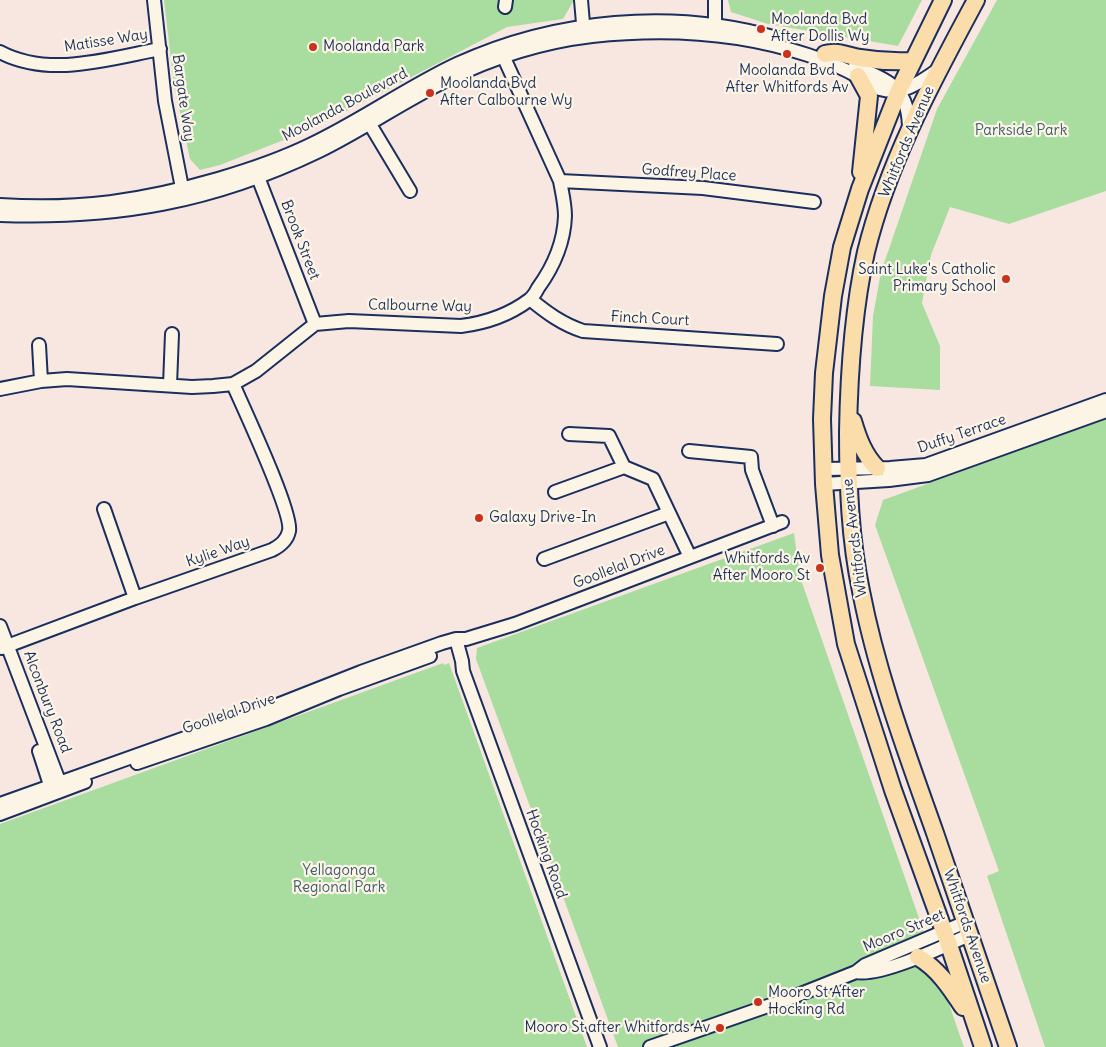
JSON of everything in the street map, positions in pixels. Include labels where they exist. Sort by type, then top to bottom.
[{"type":"main road","name":"Whitfords Avenue","points":[[943,0],[899,90],[860,189],[842,247],[826,344],[822,419],[824,476],[830,555],[846,644],[893,790],[983,1047]]},
{"type":"main road","name":"Whitfords Avenue","points":[[976,0],[939,69],[909,131],[888,183],[867,251],[857,300],[851,348],[847,476],[854,548],[870,634],[917,782],[1008,1047]]},
{"type":"main road","points":[[825,54],[838,52],[861,58],[890,62],[913,60]]},
{"type":"main road","points":[[858,76],[869,96],[860,189]]},
{"type":"main road","points":[[848,406],[858,439],[871,462],[877,468]]},
{"type":"main road","points":[[918,957],[929,963],[938,972],[974,1023]]},
{"type":"street","name":"Bargate Way","points":[[154,0],[165,101],[183,195]]},
{"type":"street","points":[[581,0],[588,32]]},
{"type":"street","points":[[587,0],[588,32]]},
{"type":"street","points":[[707,0],[711,29]]},
{"type":"street","points":[[711,29],[715,0]]},
{"type":"street","name":"Moolanda Boulevard","points":[[711,29],[811,56],[858,76],[880,89],[899,90]]},
{"type":"street","name":"Moolanda Boulevard","points":[[0,215],[41,216],[116,212],[183,195],[256,173],[320,150],[367,119],[501,52],[550,43],[588,32],[677,32],[711,29],[758,33],[825,54],[884,80],[899,90]]},
{"type":"street","name":"Matisse Way","points":[[0,52],[14,60],[36,65],[80,64],[160,49]]},
{"type":"street","name":"Calbourne Way","points":[[315,324],[349,321],[461,326],[476,324],[493,319],[530,299],[544,280],[556,259],[560,247],[565,215],[560,181],[501,52]]},
{"type":"street","points":[[909,131],[909,114],[899,90],[910,88],[939,69]]},
{"type":"street","points":[[367,119],[410,191]]},
{"type":"street","name":"Brook Street","points":[[256,173],[315,324]]},
{"type":"street","name":"Godfrey Place","points":[[560,181],[703,188],[814,202]]},
{"type":"street","name":"Moolanda Boulevard","points":[[0,205],[28,207],[96,205],[150,197],[183,195]]},
{"type":"street","name":"Finch Court","points":[[530,299],[548,314],[583,331],[777,344]]},
{"type":"street","points":[[0,389],[41,381],[67,379],[192,387],[233,384],[256,371],[315,324]]},
{"type":"street","points":[[170,385],[172,334]]},
{"type":"street","points":[[39,345],[41,381]]},
{"type":"street","name":"Kylie Way","points":[[3,646],[272,550],[286,539],[290,522],[280,492],[233,384]]},
{"type":"street","name":"Duffy Terrace","points":[[847,476],[877,468],[916,466],[934,462],[1106,400]]},
{"type":"street","name":"Duffy Terrace","points":[[824,476],[912,478],[928,475],[1106,411]]},
{"type":"street","points":[[569,434],[609,436],[624,467],[653,479],[690,557]]},
{"type":"street","name":"Goollelal Drive","points":[[0,804],[56,787],[361,672],[515,624],[778,524],[752,470],[751,457],[689,451]]},
{"type":"street","points":[[555,492],[624,467]]},
{"type":"street","points":[[104,509],[135,598]]},
{"type":"street","points":[[544,559],[669,513]]},
{"type":"street","name":"Alconbury Road","points":[[0,626],[3,646],[56,787]]},
{"type":"street","name":"Hocking Road","points":[[455,643],[462,661],[463,671],[600,1047]]},
{"type":"street","name":"Goollelal Drive","points":[[0,814],[56,787]]},
{"type":"street","name":"Mooro Street","points":[[650,1047],[788,999],[856,972],[865,965],[946,938],[968,928]]},
{"type":"street","name":"Mooro Street","points":[[856,972],[865,974],[918,957],[946,938]]},
{"type":"green space","name":"Moolanda Park","points":[[164,0],[574,0],[563,19],[507,27],[312,129],[220,165],[200,170],[190,159],[174,85]]},
{"type":"green space","points":[[728,0],[922,0],[898,46],[768,24],[731,12]]},
{"type":"green space","name":"Parkside Park","points":[[997,0],[1106,0],[1106,191],[1009,224],[950,207],[931,255],[922,303],[940,346],[940,390],[870,386],[873,316],[881,272],[937,109]]},
{"type":"green space","points":[[1106,419],[1106,1047],[1045,1047],[987,876],[999,871],[875,525],[883,500]]},
{"type":"green space","points":[[794,533],[800,577],[964,1047],[618,1047],[476,659],[477,648]]},
{"type":"green space","name":"Yellagonga Regional Park","points":[[443,663],[444,665],[449,663],[587,1047],[0,1047],[0,824]]},
{"type":"place","name":"Moolanda Bvd After Dollis Wy","points":[[761,29]]},
{"type":"place","name":"Moolanda Park","points":[[313,47]]},
{"type":"place","name":"Moolanda Bvd After Whitfords Av","points":[[787,54]]},
{"type":"place","name":"Moolanda Bvd After Calbourne Wy","points":[[430,93]]},
{"type":"place","name":"Saint Luke's Catholic Primary School","points":[[1006,279]]},
{"type":"place","name":"Galaxy Drive-In","points":[[479,518]]},
{"type":"place","name":"Whitfords Av After Mooro St","points":[[820,568]]},
{"type":"place","name":"Mooro St After Hocking Rd","points":[[758,1002]]},
{"type":"place","name":"Mooro St after Whitfords Av","points":[[720,1028]]}]
